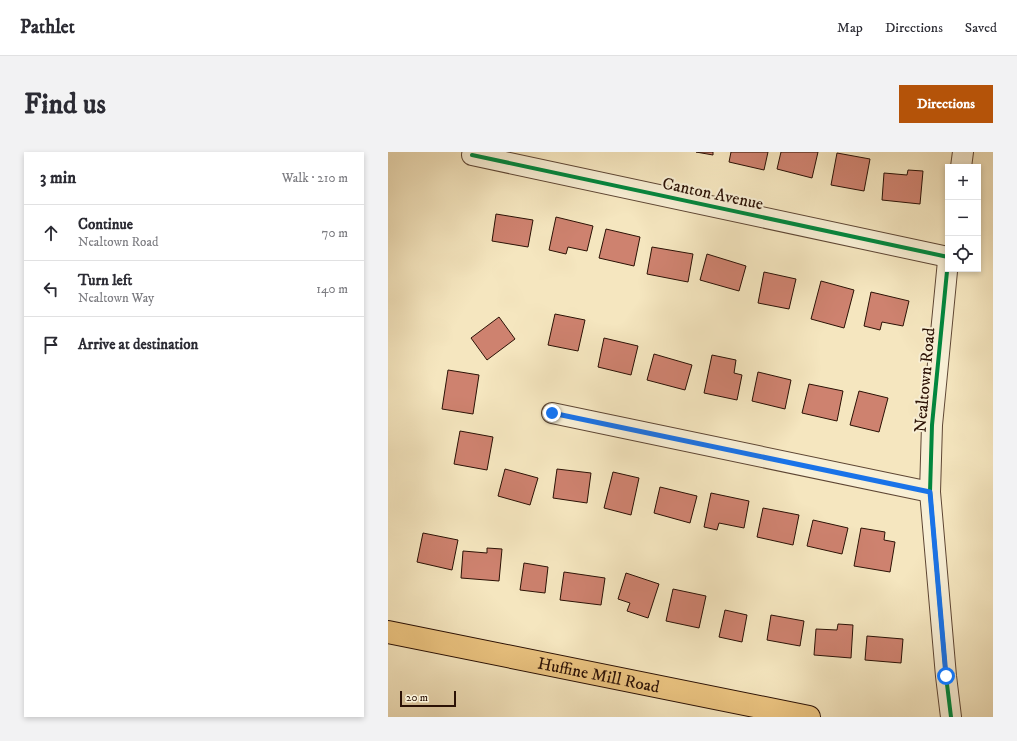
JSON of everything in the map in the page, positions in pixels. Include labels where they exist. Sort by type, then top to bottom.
[{"type":"main road","name":"Huffine Mill Road","points":[[388,632],[809,717]]},
{"type":"street","points":[[961,164],[963,152]]},
{"type":"street","name":"Canton Avenue","points":[[472,155],[945,256]]},
{"type":"street","name":"Nealtown Road","points":[[947,272],[932,425],[930,492],[951,717]]},
{"type":"street","points":[[552,413],[930,492]]},
{"type":"building","points":[[696,152],[713,152],[713,155]]},
{"type":"building","points":[[731,152],[768,152],[764,170],[729,162]]},
{"type":"building","points":[[781,152],[818,152],[812,178],[777,169]]},
{"type":"building","points":[[837,153],[870,159],[864,191],[831,185]]},
{"type":"building","points":[[908,170],[923,171],[920,204],[882,200],[884,173],[907,175]]},
{"type":"building","points":[[496,214],[533,220],[528,247],[492,241]]},
{"type":"building","points":[[556,217],[593,226],[587,251],[568,247],[566,254],[549,250]]},
{"type":"building","points":[[606,229],[640,237],[634,266],[599,258]]},
{"type":"building","points":[[652,247],[693,254],[688,282],[647,274]]},
{"type":"building","points":[[707,254],[746,266],[739,291],[700,280]]},
{"type":"building","points":[[764,272],[796,279],[789,309],[758,303]]},
{"type":"building","points":[[821,281],[854,290],[844,328],[811,319]]},
{"type":"building","points":[[871,292],[909,301],[903,326],[882,322],[880,330],[864,326]]},
{"type":"building","points":[[555,314],[585,320],[578,351],[548,345]]},
{"type":"building","points":[[499,317],[515,339],[487,360],[471,338]]},
{"type":"building","points":[[604,338],[638,346],[631,375],[598,367]]},
{"type":"building","points":[[654,354],[692,365],[685,390],[647,380]]},
{"type":"building","points":[[712,355],[736,360],[734,373],[742,375],[737,400],[704,393]]},
{"type":"building","points":[[448,370],[479,375],[473,414],[442,409]]},
{"type":"building","points":[[758,372],[791,380],[785,409],[752,401]]},
{"type":"building","points":[[809,384],[843,391],[837,421],[802,413]]},
{"type":"building","points":[[859,391],[888,398],[879,432],[850,425]]},
{"type":"building","points":[[460,431],[493,437],[487,470],[454,464]]},
{"type":"building","points":[[505,469],[538,478],[530,505],[498,496]]},
{"type":"building","points":[[557,469],[591,473],[587,503],[553,498]]},
{"type":"building","points":[[613,472],[639,478],[631,515],[604,508]]},
{"type":"building","points":[[660,487],[697,496],[690,523],[654,513]]},
{"type":"building","points":[[711,493],[749,501],[744,528],[719,523],[717,530],[704,527]]},
{"type":"building","points":[[763,508],[799,515],[793,545],[757,537]]},
{"type":"building","points":[[813,520],[848,528],[842,554],[807,546]]},
{"type":"building","points":[[861,528],[885,532],[884,540],[895,542],[890,572],[854,566]]},
{"type":"building","points":[[423,533],[458,540],[452,570],[417,562]]},
{"type":"building","points":[[487,548],[502,549],[499,581],[461,578],[463,551],[487,553]]},
{"type":"building","points":[[524,563],[548,567],[545,593],[520,590]]},
{"type":"building","points":[[564,572],[605,578],[601,605],[560,600]]},
{"type":"building","points":[[626,573],[659,584],[648,618],[627,611],[630,603],[618,599]]},
{"type":"building","points":[[673,589],[706,596],[699,628],[666,621]]},
{"type":"building","points":[[725,610],[747,615],[742,642],[719,637]]},
{"type":"building","points":[[771,615],[804,621],[800,646],[767,640]]},
{"type":"building","points":[[838,624],[853,625],[851,658],[814,655],[816,629],[837,630]]},
{"type":"building","points":[[867,636],[903,639],[901,663],[865,660]]},
{"type":"cycle path","points":[[472,155],[945,256]]},
{"type":"cycle path","points":[[947,272],[932,425],[930,492],[951,717]]},
{"type":"route","points":[[552,413],[930,492],[946,676]]}]
